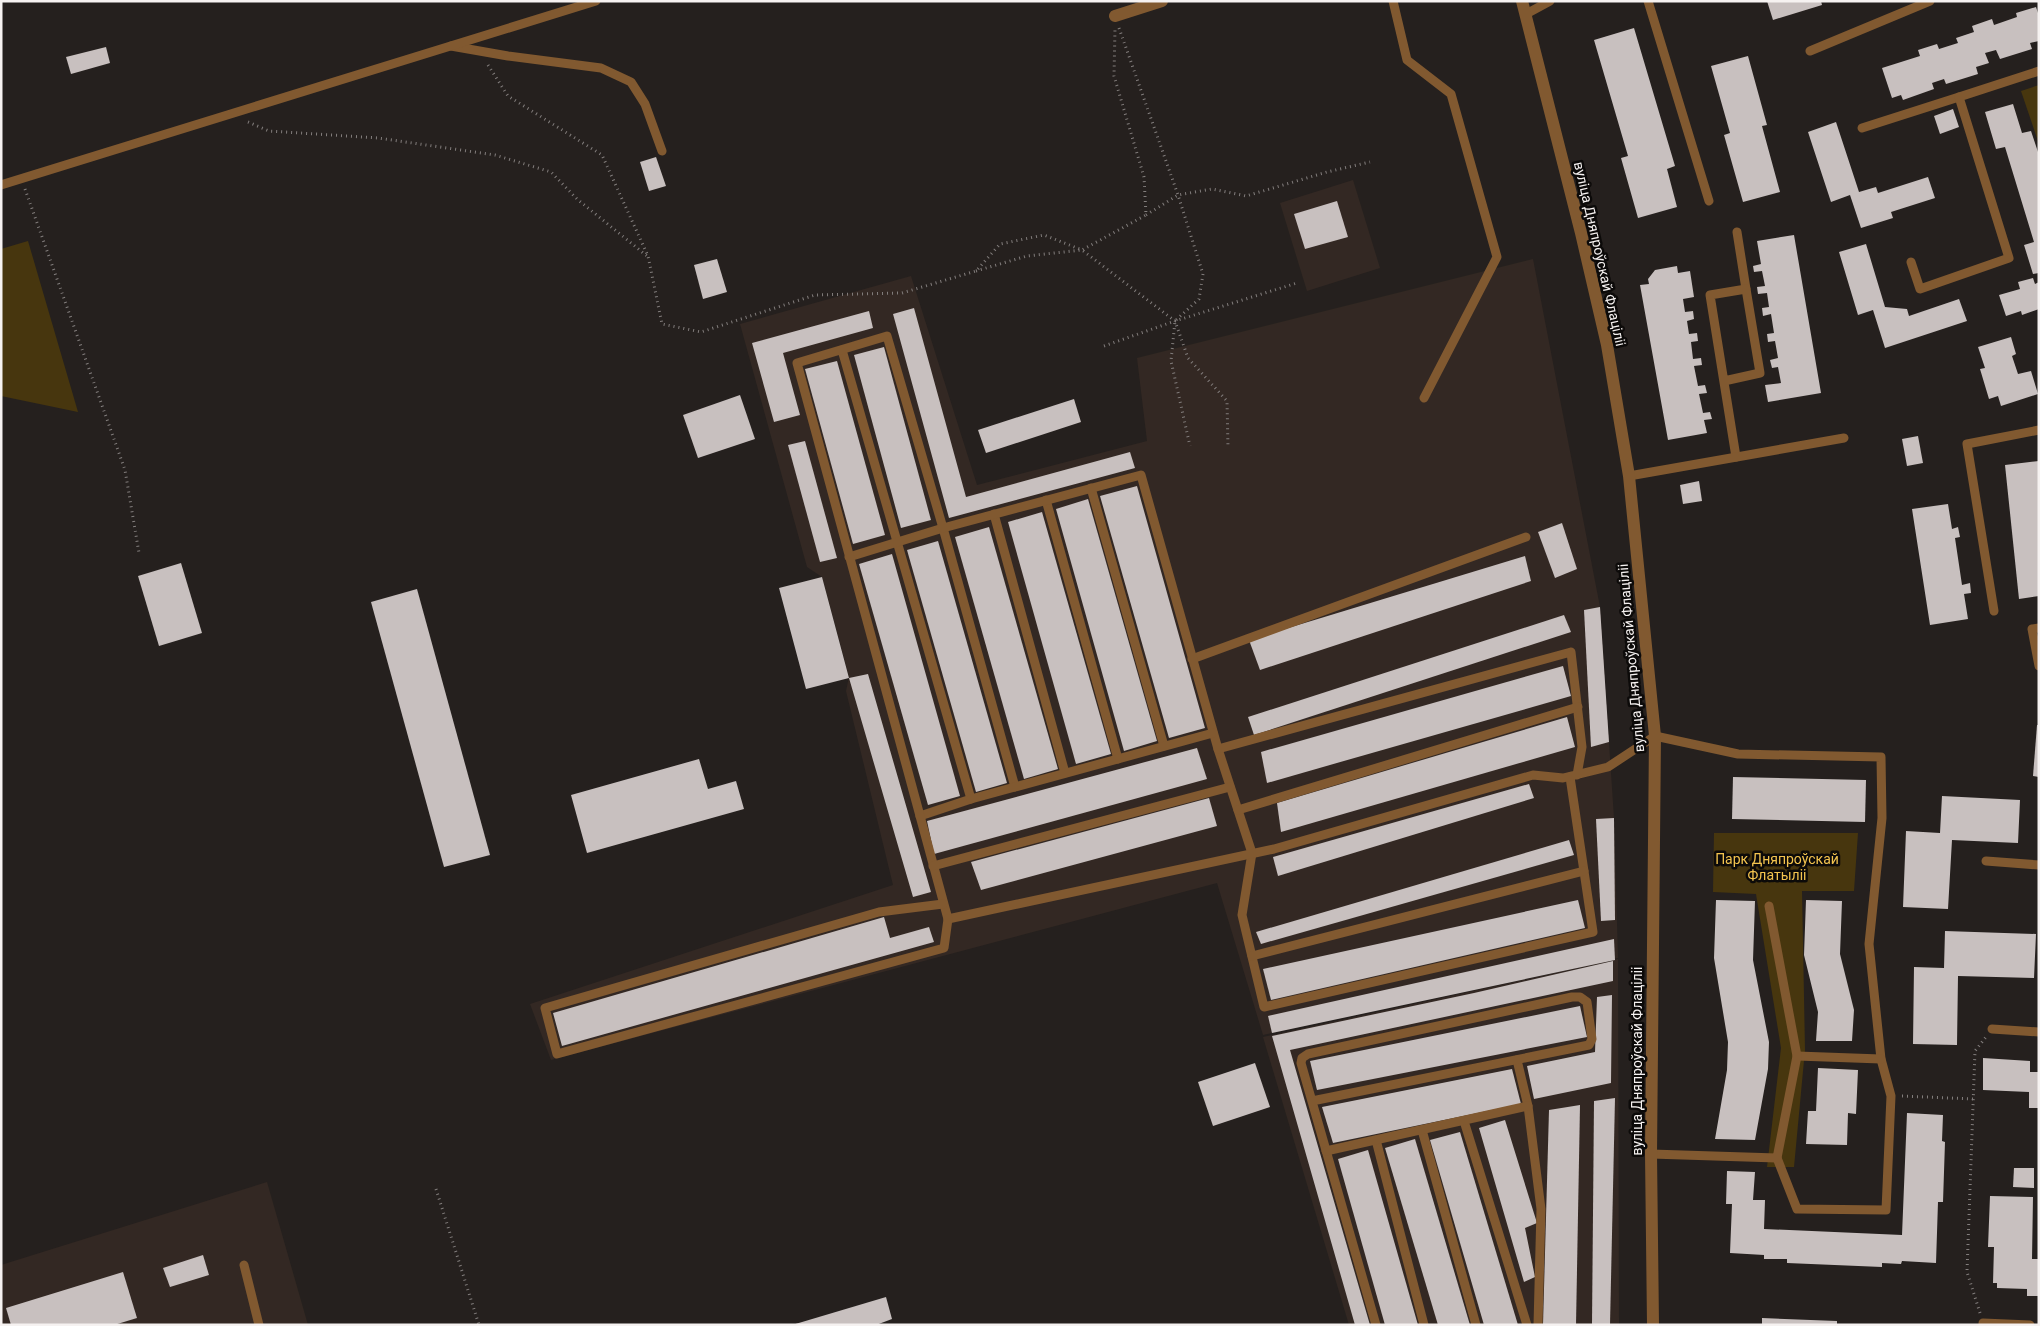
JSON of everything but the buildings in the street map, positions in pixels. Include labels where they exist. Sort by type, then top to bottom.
[{"type":"street","points":[[1115,16],[1162,1]]},
{"type":"street","name":"вуліца Дняпроўскай Флаціліі","points":[[1524,8],[1581,232],[1607,344],[1629,476],[1655,736],[1651,1154],[1653,1325]]},
{"type":"lane","points":[[1,185],[596,1]]},
{"type":"lane","points":[[1393,1],[1407,60],[1451,94],[1497,257],[1424,398]]},
{"type":"lane","points":[[1524,8],[1550,1]]},
{"type":"lane","points":[[1648,1],[1709,201]]},
{"type":"lane","points":[[1810,51],[1930,1]]},
{"type":"lane","points":[[451,46],[479,52],[601,68],[631,82],[645,104],[662,150]]},
{"type":"lane","points":[[1862,128],[2039,71]]},
{"type":"lane","points":[[1911,262],[1920,289],[2009,258],[1959,97]]},
{"type":"lane","points":[[1724,381],[1760,373],[1737,232]]},
{"type":"lane","points":[[1736,457],[1710,295],[1746,289]]},
{"type":"lane","points":[[944,904],[879,912],[545,1008],[557,1054],[944,948],[948,919],[944,904],[933,866],[849,557],[797,363],[887,336],[1015,787]]},
{"type":"lane","points":[[842,350],[971,799]]},
{"type":"lane","points":[[1994,611],[1967,444],[2039,430]]},
{"type":"lane","points":[[1629,476],[1844,438]]},
{"type":"lane","points":[[849,557],[943,528],[1141,475],[1213,733],[1218,749],[1230,786],[1252,853],[1242,915],[1264,1007],[1593,932],[1573,776],[1582,747],[1571,652],[1218,749]]},
{"type":"lane","points":[[1091,488],[1164,746]]},
{"type":"lane","points":[[1046,500],[1118,759]]},
{"type":"lane","points":[[994,514],[1065,773]]},
{"type":"lane","points":[[1192,659],[1526,537]]},
{"type":"lane","points":[[2039,628],[2032,629],[2039,666]]},
{"type":"lane","points":[[1238,810],[1578,707]]},
{"type":"lane","points":[[920,816],[971,799],[1213,733]]},
{"type":"lane","points":[[948,919],[1252,853],[1533,775],[1563,778],[1608,767],[1655,736],[1738,754],[1881,757],[1882,818],[1869,944],[1881,1059],[1891,1096],[1886,1210],[1796,1209],[1777,1158],[1797,1056],[1769,906]]},
{"type":"lane","points":[[933,866],[1230,786]]},
{"type":"lane","points":[[1986,861],[2039,865]]},
{"type":"lane","points":[[1252,956],[1584,871]]},
{"type":"lane","points":[[1312,1101],[1589,1045],[1592,1039],[1587,1002],[1580,997],[1572,996],[1308,1054],[1302,1058],[1301,1063],[1376,1325]]},
{"type":"lane","points":[[1992,1029],[2039,1032]]},
{"type":"lane","points":[[1797,1056],[1881,1059]]},
{"type":"lane","points":[[1517,1060],[1528,1106],[1541,1209],[1538,1325]]},
{"type":"lane","points":[[1326,1151],[1528,1106]]},
{"type":"lane","points":[[1464,1121],[1527,1325]]},
{"type":"lane","points":[[1422,1130],[1476,1325]]},
{"type":"lane","points":[[1376,1140],[1424,1325]]},
{"type":"lane","points":[[1651,1154],[1777,1158]]},
{"type":"lane","points":[[244,1265],[259,1325]]},
{"type":"lane","points":[[1983,1324],[2030,1325]]},
{"type":"path","points":[[1115,16],[1178,195],[1203,274],[1199,299],[1175,321],[1172,360],[1190,446]]},
{"type":"path","points":[[1115,16],[1114,76],[1144,177],[1146,215]]},
{"type":"path","points":[[479,52],[508,96],[602,155],[648,256],[662,324],[701,332],[815,295],[902,292],[1027,256],[1082,250],[1178,195],[1212,189],[1246,196],[1326,172],[1370,162]]},
{"type":"path","points":[[229,115],[269,131],[378,138],[495,155],[551,172],[578,199],[648,256]]},
{"type":"path","points":[[22,179],[125,470],[140,553]]},
{"type":"path","points":[[976,271],[1000,244],[1044,236],[1082,250],[1175,321],[1188,358],[1227,401],[1228,447]]},
{"type":"path","points":[[1104,346],[1175,321],[1297,283]]},
{"type":"path","points":[[1983,1324],[1967,1272],[1975,1051],[1992,1029]]},
{"type":"path","points":[[1891,1096],[1973,1099]]},
{"type":"path","points":[[436,1189],[479,1325]]},
{"type":"shaded area","points":[[1353,180],[1380,268],[1307,291],[1280,203]]},
{"type":"shaded area","points":[[1533,259],[1600,607],[1614,818],[1618,958],[1263,1035],[1217,883],[551,1060],[530,1004],[893,885],[846,691],[849,677],[822,577],[807,567],[740,324],[911,276],[977,485],[1147,441],[1137,358]]},
{"type":"shaded area","points":[[1618,959],[1619,1325],[1349,1325],[1263,1037]]},
{"type":"shaded area","points":[[267,1182],[308,1325],[1,1325],[1,1265]]},
{"type":"green space","points":[[2039,85],[2039,144],[2021,91]]},
{"type":"green space","points":[[28,241],[78,412],[1,396],[1,249]]},
{"type":"green space","name":"Парк Дняпроўскай Флатыліі","points":[[1714,833],[1858,833],[1854,891],[1802,891],[1805,1050],[1794,1167],[1767,1167],[1781,1048],[1756,894],[1713,892]]}]
